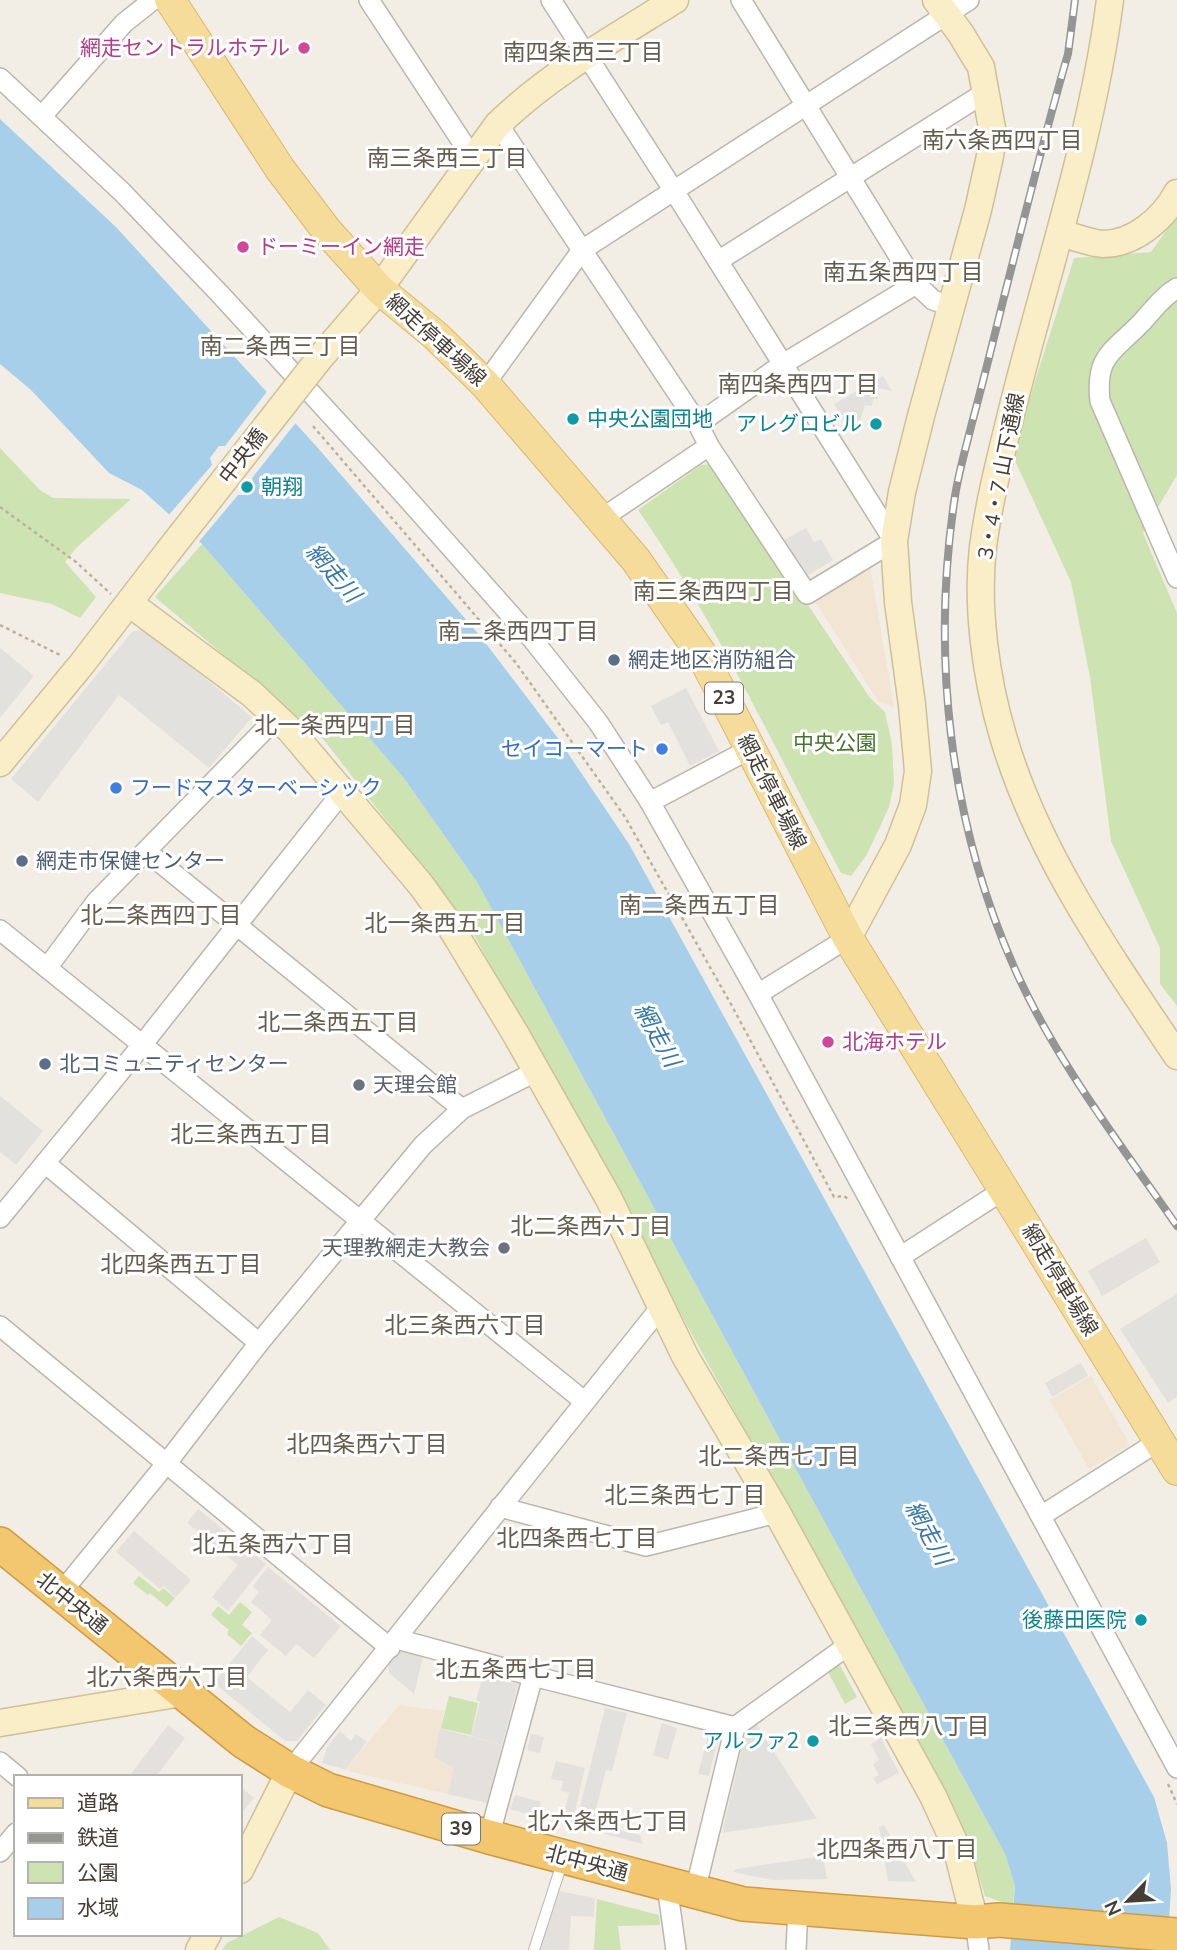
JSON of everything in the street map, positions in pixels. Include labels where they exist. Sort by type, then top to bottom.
[{"type":"highway","name":"北中央通","points":[[0,1544],[243,1741],[290,1771],[328,1790],[489,1837],[743,1904],[798,1908],[984,1931],[1177,1935]]},
{"type":"main road","name":"網走停車場線","points":[[170,0],[280,169],[327,231],[379,289],[436,336],[485,384],[636,560],[702,654],[848,939],[1177,1470]]},
{"type":"street","points":[[42,117],[124,23],[153,0]]},
{"type":"street","points":[[551,0],[894,541]]},
{"type":"street","name":"中央橋","points":[[0,763],[319,359],[379,289],[498,124],[522,101],[587,55],[675,0]]},
{"type":"street","points":[[741,0],[916,284],[933,300],[950,306]]},
{"type":"street","points":[[485,384],[582,250],[806,106],[942,7],[969,0]]},
{"type":"street","name":"3・4・7 山下通線","points":[[1110,0],[1104,47],[1060,233],[1004,442],[983,548],[981,608],[989,668],[1003,736],[1025,796],[1053,857],[1092,924],[1177,1056]]},
{"type":"street","points":[[376,2],[474,160]]},
{"type":"street","points":[[758,994],[848,939],[898,845],[913,805],[918,771],[898,602],[894,541],[905,480],[990,156],[993,134],[981,66],[942,7]]},
{"type":"street","points":[[0,78],[122,192],[219,293],[533,640],[598,722],[650,802],[758,994],[1041,1516],[1172,1774]]},
{"type":"street","points":[[718,261],[986,92]]},
{"type":"street","points":[[498,124],[698,424],[709,446],[807,594],[894,541]]},
{"type":"street","points":[[1060,233],[1101,244],[1119,241],[1161,217],[1177,193]]},
{"type":"street","points":[[698,424],[783,364],[916,284]]},
{"type":"street","points":[[1177,288],[1166,295],[1138,326],[1112,348],[1102,365],[1098,382],[1100,401],[1177,578]]},
{"type":"street","points":[[601,519],[709,446]]},
{"type":"street","points":[[129,603],[251,694],[277,717],[343,791],[421,885],[447,921],[537,1071],[609,1199],[660,1308],[712,1404],[777,1513],[933,1796],[956,1846],[984,1931]]},
{"type":"street","points":[[47,968],[96,902],[277,717]]},
{"type":"street","points":[[650,802],[750,749]]},
{"type":"street","points":[[0,1218],[142,1045],[343,791]]},
{"type":"street","points":[[146,852],[462,1109]]},
{"type":"street","points":[[0,930],[584,1401]]},
{"type":"street","points":[[60,1594],[423,1144],[462,1109],[537,1071]]},
{"type":"street","points":[[45,1163],[260,1343]]},
{"type":"street","points":[[900,1257],[1005,1189]]},
{"type":"street","points":[[242,1866],[290,1771],[660,1308]]},
{"type":"street","points":[[0,1326],[166,1464],[393,1644],[735,1727]]},
{"type":"street","points":[[1041,1516],[1159,1441]]},
{"type":"street","points":[[500,1507],[646,1546],[777,1513]]},
{"type":"street","points":[[676,1950],[681,1888],[735,1727],[850,1644]]},
{"type":"street","points":[[489,1837],[533,1676]]},
{"type":"street","points":[[0,1723],[182,1693]]},
{"type":"street","points":[[0,1762],[16,1775]]},
{"type":"street","points":[[0,1852],[14,1835]]},
{"type":"street","points":[[796,1950],[798,1908]]},
{"type":"lane","points":[[534,1950],[564,1856]]},
{"type":"path","points":[[313,426],[516,663],[625,817],[732,1006],[834,1196],[844,1196],[855,1204]]},
{"type":"path","points":[[0,507],[76,562],[113,596],[129,603]]},
{"type":"path","points":[[0,625],[80,665]]},
{"type":"path","points":[[1172,1774],[1177,1804]]},
{"type":"shaded area","points":[[883,376],[892,391],[879,388],[877,399],[873,399],[872,406],[865,405],[857,431],[848,429],[834,404]]},
{"type":"shaded area","points":[[806,528],[814,542],[821,539],[833,560],[805,577],[784,540]]},
{"type":"shaded area","points":[[870,565],[894,708],[878,701],[815,601]]},
{"type":"shaded area","points":[[144,628],[252,717],[209,768],[119,695],[38,802],[11,779],[132,632]]},
{"type":"shaded area","points":[[0,648],[34,676],[0,718]]},
{"type":"shaded area","points":[[686,688],[719,751],[690,766],[668,722],[661,725],[651,706]]},
{"type":"shaded area","points":[[0,1096],[43,1131],[16,1165],[0,1152]]},
{"type":"shaded area","points":[[1146,1238],[1160,1262],[1102,1296],[1088,1271]]},
{"type":"shaded area","points":[[1177,1294],[1177,1397],[1168,1403],[1120,1329]]},
{"type":"shaded area","points":[[1081,1363],[1088,1376],[1052,1397],[1045,1383]]},
{"type":"shaded area","points":[[1091,1376],[1130,1445],[1089,1469],[1050,1400]]},
{"type":"shaded area","points":[[198,1509],[266,1564],[228,1611],[212,1597],[238,1565],[187,1523]]},
{"type":"shaded area","points":[[134,1531],[191,1580],[176,1597],[163,1586],[160,1589],[116,1552]]},
{"type":"shaded area","points":[[268,1567],[341,1626],[314,1658],[296,1644],[286,1656],[260,1635],[272,1620],[251,1602],[259,1592],[253,1586]]},
{"type":"shaded area","points":[[252,1636],[268,1650],[247,1677],[290,1712],[308,1690],[326,1705],[297,1741],[285,1741],[214,1683]]},
{"type":"shaded area","points":[[400,1650],[423,1657],[414,1694],[389,1673],[389,1662]]},
{"type":"shaded area","points":[[483,1675],[518,1684],[502,1745],[471,1736],[480,1702],[476,1700]]},
{"type":"shaded area","points":[[399,1705],[444,1711],[434,1756],[455,1768],[448,1794],[348,1771],[349,1766]]},
{"type":"shaded area","points":[[605,1708],[627,1713],[612,1771],[606,1770],[595,1813],[621,1820],[619,1830],[640,1835],[643,1844],[575,1826]]},
{"type":"shaded area","points":[[755,1722],[817,1819],[722,1833],[747,1725]]},
{"type":"shaded area","points":[[662,1723],[677,1728],[668,1760],[653,1755]]},
{"type":"shaded area","points":[[168,1725],[185,1738],[157,1775],[131,1774]]},
{"type":"shaded area","points":[[440,1728],[502,1745],[487,1803],[448,1794],[454,1768],[434,1757]]},
{"type":"shaded area","points":[[340,1731],[351,1741],[356,1734],[367,1742],[347,1770],[322,1763],[327,1747]]},
{"type":"shaded area","points":[[531,1734],[544,1737],[540,1753],[527,1750]]},
{"type":"shaded area","points":[[708,1736],[718,1738],[709,1776],[698,1774]]},
{"type":"shaded area","points":[[881,1738],[899,1773],[877,1784],[873,1778],[879,1775],[873,1764],[879,1760],[871,1744]]},
{"type":"shaded area","points":[[556,1761],[585,1768],[572,1824],[562,1822],[569,1793],[561,1791],[563,1781],[551,1779]]},
{"type":"shaded area","points":[[242,1788],[254,1798],[242,1813]]},
{"type":"shaded area","points":[[515,1795],[541,1802],[537,1817],[510,1809]]},
{"type":"shaded area","points":[[884,1825],[916,1882],[888,1881],[879,1827]]},
{"type":"shaded area","points":[[823,1856],[827,1879],[772,1880],[733,1872],[736,1869]]},
{"type":"shaded area","points":[[559,1891],[595,1898],[594,1917],[571,1916],[569,1950],[538,1950]]},
{"type":"green space","points":[[1177,216],[1177,475],[1143,533],[1177,613],[1177,1006],[1160,984],[1160,948],[1111,841],[1090,677],[1071,582],[1012,454],[1074,258],[1151,252]]},
{"type":"green space","points":[[0,448],[40,490],[53,498],[131,499],[76,548],[65,562],[96,597],[80,618],[52,604],[0,593]]},
{"type":"green space","name":"中央公園","points":[[714,464],[870,698],[885,712],[892,744],[894,784],[889,807],[878,831],[866,856],[851,876],[841,873],[720,642],[638,510],[701,465]]},
{"type":"green space","points":[[202,544],[403,777],[477,882],[1005,1854],[1015,1886],[1013,1906],[985,1896],[965,1832],[931,1766],[473,933],[324,740],[155,597]]},
{"type":"green space","points":[[139,1576],[159,1592],[163,1588],[175,1598],[167,1607],[133,1583]]},
{"type":"green space","points":[[240,1602],[252,1612],[242,1625],[252,1633],[241,1646],[227,1634],[229,1630],[211,1615],[218,1606],[229,1615]]},
{"type":"green space","points":[[838,1662],[857,1697],[845,1704],[826,1668]]},
{"type":"green space","points":[[449,1696],[478,1703],[471,1735],[441,1728]]},
{"type":"green space","points":[[597,1899],[659,1915],[660,1925],[618,1926],[621,1950],[594,1950]]},
{"type":"green space","points":[[279,1917],[318,1933],[330,1950],[222,1950],[227,1943]]},
{"type":"water","name":"網走川","points":[[0,119],[116,227],[317,447],[481,637],[557,737],[629,844],[1154,1797],[1167,1843],[1171,1889],[1167,1950],[1010,1950],[1015,1886],[1005,1854],[477,882],[403,777],[202,544],[142,490],[109,473],[31,390],[0,364]]},
{"type":"pier","points":[[269,389],[298,420],[252,478],[254,485],[245,495],[238,495],[197,544],[167,517],[212,465],[210,458],[219,446],[225,446]]},
{"type":"railway","points":[[1075,0],[1068,54],[1034,177],[957,487],[948,556],[946,676],[960,795],[974,854],[1014,967],[1068,1068],[1177,1226]]},
{"type":"place","name":"網走セントラルホテル","points":[[304,48]]},
{"type":"place","name":"ドーミーイン網走","points":[[243,247]]},
{"type":"place","name":"中央公園団地","points":[[573,419]]},
{"type":"place","name":"アレグロビル","points":[[876,424]]},
{"type":"place","name":"朝翔","points":[[247,487]]},
{"type":"place","name":"網走地区消防組合","points":[[614,660]]},
{"type":"place","name":"セイコーマート","points":[[662,749]]},
{"type":"place","name":"フードマスターベーシック","points":[[116,788]]},
{"type":"place","name":"網走市保健センター","points":[[22,861]]},
{"type":"place","name":"北海ホテル","points":[[828,1042]]},
{"type":"place","name":"北コミュニティセンター","points":[[45,1064]]},
{"type":"place","name":"天理会館","points":[[359,1085]]},
{"type":"place","name":"天理教網走大教会","points":[[504,1248]]},
{"type":"place","name":"後藤田医院","points":[[1141,1620]]},
{"type":"place","name":"アルファ2","points":[[813,1741]]},
{"type":"district","name":"南四条西三丁目","points":[[583,52]]},
{"type":"district","name":"南六条西四丁目","points":[[1002,140]]},
{"type":"district","name":"南三条西三丁目","points":[[447,158]]},
{"type":"district","name":"南五条西四丁目","points":[[903,272]]},
{"type":"district","name":"南二条西三丁目","points":[[280,346]]},
{"type":"district","name":"南四条西四丁目","points":[[798,384]]},
{"type":"district","name":"南三条西四丁目","points":[[713,591]]},
{"type":"district","name":"南二条西四丁目","points":[[518,631]]},
{"type":"district","name":"北一条西四丁目","points":[[335,725]]},
{"type":"district","name":"南二条西五丁目","points":[[699,905]]},
{"type":"district","name":"北二条西四丁目","points":[[161,915]]},
{"type":"district","name":"北一条西五丁目","points":[[445,923]]},
{"type":"district","name":"北二条西五丁目","points":[[338,1022]]},
{"type":"district","name":"北三条西五丁目","points":[[251,1134]]},
{"type":"district","name":"北二条西六丁目","points":[[591,1226]]},
{"type":"district","name":"北四条西五丁目","points":[[181,1264]]},
{"type":"district","name":"北三条西六丁目","points":[[465,1325]]},
{"type":"district","name":"北四条西六丁目","points":[[367,1444]]},
{"type":"district","name":"北二条西七丁目","points":[[779,1456]]},
{"type":"district","name":"北三条西七丁目","points":[[685,1495]]},
{"type":"district","name":"北四条西七丁目","points":[[577,1538]]},
{"type":"district","name":"北五条西六丁目","points":[[273,1544]]},
{"type":"district","name":"北五条西七丁目","points":[[516,1669]]},
{"type":"district","name":"北六条西六丁目","points":[[167,1677]]},
{"type":"district","name":"北三条西八丁目","points":[[909,1726]]},
{"type":"district","name":"北六条西七丁目","points":[[608,1821]]},
{"type":"district","name":"北四条西八丁目","points":[[897,1849]]}]
